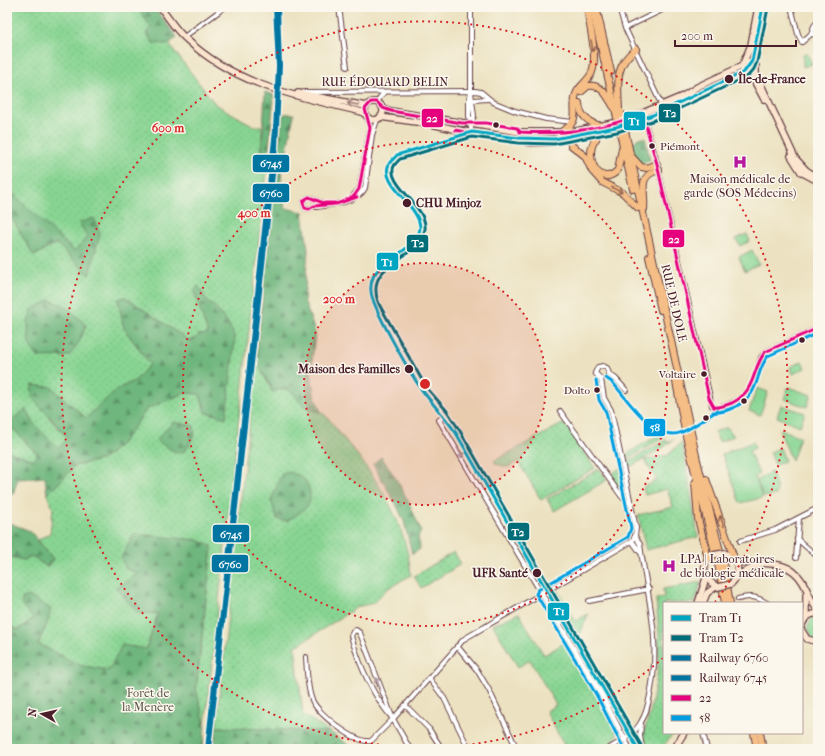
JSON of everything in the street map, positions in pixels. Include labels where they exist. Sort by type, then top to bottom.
[{"type":"main road","points":[[559,133],[567,129],[573,122],[576,114],[576,93],[589,78],[594,65],[587,7]]},
{"type":"main road","name":"RUE DE DOLE","points":[[592,7],[618,111]]},
{"type":"main road","name":"RUE DE DOLE","points":[[596,7],[674,371],[682,420],[718,564],[725,602]]},
{"type":"main road","points":[[618,111],[620,70],[626,57],[636,49]]},
{"type":"main road","points":[[602,129],[590,122],[581,112],[578,99],[581,91],[588,86],[598,87],[604,92],[618,111]]},
{"type":"main road","points":[[596,139],[591,148],[592,163],[598,172],[604,176],[612,175],[618,170],[623,138]]},
{"type":"main road","name":"RUE DE DOLE","points":[[623,138],[630,153],[689,416],[697,460],[723,563],[730,602]]},
{"type":"main road","points":[[571,145],[584,156],[598,178],[607,186],[623,193],[638,208]]},
{"type":"main road","points":[[630,153],[641,167],[658,167]]},
{"type":"main road","points":[[643,215],[645,178],[658,167]]},
{"type":"main road","points":[[697,460],[735,560]]},
{"type":"main road","points":[[695,471],[698,519],[710,556]]},
{"type":"main road","points":[[754,734],[757,749]]},
{"type":"main road","points":[[760,734],[763,749]]},
{"type":"street","points":[[160,7],[184,37],[210,59],[229,71],[250,81],[284,91],[366,106],[371,102],[377,102],[383,108],[391,111],[520,132],[572,132],[646,122],[682,103],[749,75],[757,69]]},
{"type":"street","points":[[184,37],[225,7]]},
{"type":"street","points":[[339,7],[347,67]]},
{"type":"street","points":[[471,7],[471,92],[469,101],[472,134]]},
{"type":"street","points":[[619,7],[625,28],[661,104]]},
{"type":"street","points":[[625,28],[662,10],[664,7]]},
{"type":"street","points":[[758,7],[744,64],[744,72],[749,75],[794,163],[801,172],[818,182]]},
{"type":"street","points":[[765,7],[755,63],[757,69],[756,74],[795,158],[806,170],[818,178]]},
{"type":"street","points":[[791,7],[798,34],[802,42],[811,34],[818,21]]},
{"type":"street","points":[[811,34],[818,35]]},
{"type":"street","points":[[550,143],[602,129],[626,120],[683,96],[697,87],[750,60],[755,63]]},
{"type":"street","points":[[284,91],[311,100],[362,112],[366,116],[379,119],[424,123],[472,134],[518,142],[571,145]]},
{"type":"street","points":[[377,102],[384,92]]},
{"type":"street","points":[[471,92],[474,100],[474,116],[471,124]]},
{"type":"street","name":"RUE ÉDOUARD BELIN","points":[[298,93],[481,92],[488,99],[500,105],[533,117],[573,122]]},
{"type":"street","name":"RUE ÉDOUARD BELIN","points":[[474,100],[488,99]]},
{"type":"street","points":[[346,200],[357,193],[370,128],[366,116],[366,106]]},
{"type":"street","points":[[335,203],[307,198],[303,203],[307,209],[314,206],[316,207],[335,203],[346,200],[354,199],[361,195],[367,174],[372,135],[383,113],[383,108]]},
{"type":"street","points":[[642,112],[658,167],[709,398],[714,408],[726,405],[746,395],[761,357],[765,352],[818,328]]},
{"type":"street","points":[[596,139],[602,129]]},
{"type":"street","points":[[362,169],[367,174]]},
{"type":"street","points":[[314,200],[314,206]]},
{"type":"street","points":[[306,657],[311,699],[324,717],[364,742],[374,739],[464,639],[632,541],[635,536],[636,528],[611,410],[604,398],[601,380],[595,373],[598,367],[603,366],[607,368],[609,374],[626,390]]},
{"type":"street","points":[[601,380],[605,379],[609,374]]},
{"type":"street","points":[[560,411],[622,497],[631,504]]},
{"type":"street","points":[[630,749],[605,701],[439,420],[444,416],[447,415],[450,418],[550,590],[592,668],[631,734],[642,749]]},
{"type":"street","points":[[740,541],[775,530],[818,508]]},
{"type":"street","points":[[796,558],[799,518]]},
{"type":"street","points":[[635,536],[640,544],[649,589],[653,616],[655,659],[649,700],[642,722],[640,736],[642,749]]},
{"type":"street","points":[[797,539],[818,557]]},
{"type":"street","points":[[632,541],[641,553]]},
{"type":"street","points":[[698,602],[706,578],[704,568],[710,556],[724,553],[735,560],[781,564],[792,570],[802,580],[818,613],[806,617]]},
{"type":"street","points":[[735,560],[738,568],[737,576]]},
{"type":"street","points":[[703,602],[707,592],[717,586],[730,584],[737,576],[768,563]]},
{"type":"street","points":[[706,578],[717,586]]},
{"type":"street","points":[[803,622],[806,617],[806,588]]},
{"type":"street","points":[[590,601],[649,589]]},
{"type":"street","points":[[738,599],[750,596],[765,602]]},
{"type":"street","points":[[393,719],[360,633],[356,630],[351,636],[360,665],[371,688],[393,719],[410,749]]},
{"type":"street","points":[[803,633],[807,639],[817,644]]},
{"type":"street","points":[[803,644],[807,639]]},
{"type":"street","points":[[457,646],[477,670],[489,690],[516,749]]},
{"type":"street","points":[[429,678],[444,698],[469,749]]},
{"type":"street","points":[[405,705],[429,729],[442,749]]},
{"type":"street","points":[[608,749],[631,734],[642,722]]},
{"type":"street","points":[[674,749],[684,734]]},
{"type":"street","points":[[678,749],[685,734]]},
{"type":"street","points":[[703,734],[707,749]]},
{"type":"green space","points":[[7,7],[137,7],[151,27],[153,43],[169,44],[215,104],[254,126],[262,126],[261,168],[267,168],[205,725],[196,689],[212,546],[197,540],[179,539],[139,573],[116,587],[158,614],[146,649],[109,670],[82,666],[38,644],[48,621],[34,617],[18,630],[7,625],[7,556],[24,560],[32,556],[47,567],[53,559],[38,540],[50,533],[53,508],[47,495],[75,466],[103,459],[121,444],[147,409],[184,393],[200,394],[205,412],[226,417],[228,323],[213,305],[209,304],[202,292],[194,290],[208,334],[194,340],[188,340],[125,297],[118,299],[124,328],[150,364],[136,380],[116,390],[86,418],[51,387],[49,418],[68,438],[58,448],[34,424],[26,409],[8,423],[37,454],[35,460],[7,451]],"holes":[[[12,193],[74,252],[88,237],[89,275],[56,243],[34,256]]]},
{"type":"green space","points":[[137,7],[154,7],[177,37],[169,44],[153,43],[146,33],[151,27]]},
{"type":"green space","points":[[807,53],[812,64],[803,67],[803,54]]},
{"type":"green space","points":[[265,92],[274,95],[267,168],[261,168]]},
{"type":"green space","points":[[282,114],[294,114],[280,184],[285,208],[303,212],[308,250],[304,300],[315,332],[311,372],[314,394],[321,412],[304,406],[290,390],[280,389],[273,392],[256,360]]},
{"type":"green space","points":[[638,138],[645,138],[650,160],[645,163],[639,161],[634,154],[632,144]]},
{"type":"green space","points":[[11,192],[74,251],[88,237],[79,223],[94,218],[100,234],[89,275],[56,243],[34,256],[10,215]]},
{"type":"green space","points":[[747,234],[750,241],[740,246],[736,239]]},
{"type":"green space","points":[[752,250],[759,264],[745,271],[739,257]]},
{"type":"green space","points":[[198,286],[209,304],[213,305],[228,323],[235,338],[226,418],[205,412],[200,394],[184,393],[147,409],[121,444],[103,459],[75,466],[47,495],[45,477],[18,479],[13,494],[7,468],[7,451],[34,460],[37,454],[8,423],[26,409],[34,424],[58,448],[68,438],[32,397],[32,385],[51,387],[86,418],[116,390],[136,380],[150,364],[124,328],[118,299],[125,297],[188,340],[194,340],[199,335],[208,334],[194,290]]},
{"type":"green space","points":[[50,300],[67,307],[86,325],[80,341],[69,356],[38,357],[29,344],[28,322],[32,310]]},
{"type":"green space","points":[[256,360],[273,392],[281,389],[287,389],[291,391],[300,402],[310,410],[321,412],[330,420],[366,467],[387,500],[403,536],[408,555],[411,575],[387,589],[373,603],[357,607],[295,647],[303,715],[330,732],[216,727]]},
{"type":"green space","points":[[802,361],[805,368],[793,374],[790,367]]},
{"type":"green space","points":[[788,387],[811,395],[807,407],[784,399]]},
{"type":"green space","points":[[757,388],[768,392],[760,415],[749,411]]},
{"type":"green space","points":[[781,405],[805,413],[800,426],[777,417]]},
{"type":"green space","points":[[173,422],[194,426],[195,434],[185,451],[177,453],[157,441]]},
{"type":"green space","points":[[562,424],[566,425],[595,468],[541,500],[518,461],[508,467],[496,464],[494,461]]},
{"type":"green space","points":[[727,427],[734,436],[719,442],[715,432]]},
{"type":"green space","points":[[781,429],[800,437],[792,461],[780,432]]},
{"type":"green space","points":[[662,433],[664,437],[626,460],[625,455]]},
{"type":"green space","points":[[674,439],[661,449],[628,468],[626,463],[666,440],[668,442]]},
{"type":"green space","points":[[682,442],[698,537],[646,550],[638,515],[673,507],[667,489],[645,495],[643,488],[657,480],[644,460],[668,455]]},
{"type":"green space","points":[[753,442],[755,448],[749,451],[759,474],[755,476],[762,498],[740,503],[722,454]]},
{"type":"green space","points":[[780,448],[785,461],[775,465],[770,452]]},
{"type":"green space","points":[[381,457],[404,492],[421,531],[418,537],[420,549],[412,554],[404,521],[373,464]]},
{"type":"green space","points":[[7,468],[13,494],[7,496]]},
{"type":"green space","points":[[620,468],[626,498],[610,475]]},
{"type":"green space","points":[[599,469],[607,480],[554,511],[547,499]]},
{"type":"green space","points":[[771,471],[777,488],[776,495],[763,497],[757,481]]},
{"type":"green space","points":[[290,472],[301,476],[305,480],[309,487],[310,499],[305,508],[287,521],[277,519],[271,500],[282,474]]},
{"type":"green space","points":[[7,522],[30,531],[53,559],[47,567],[32,556],[24,560],[7,556]]},
{"type":"green space","name":"Forêt de la Menère","points":[[134,534],[197,540],[212,546],[196,689],[205,725],[203,749],[7,749],[7,625],[18,630],[33,618],[21,604],[23,598],[29,596],[51,609],[48,621],[38,644],[82,666],[109,670],[122,645],[146,649],[158,614],[138,613],[116,588],[139,573],[126,569],[121,558]]},
{"type":"green space","points":[[454,552],[461,564],[421,588],[414,576]]},
{"type":"green space","points":[[701,582],[695,602],[663,602],[663,734],[673,734],[661,749],[649,749],[642,737],[650,714],[658,670],[659,634],[656,599],[664,597],[663,589]]},
{"type":"green space","points":[[557,590],[576,621],[588,614],[579,637],[556,596]]},
{"type":"green space","points":[[519,613],[544,655],[566,642],[613,720],[617,735],[608,745],[602,748],[588,750],[566,749],[546,711],[556,705],[530,660],[518,667],[493,625]]},
{"type":"green space","points":[[818,617],[818,641],[812,638],[807,628],[812,618]]},
{"type":"green space","points":[[216,727],[330,732],[354,749],[214,749]]},
{"type":"tram line","name":"T1","points":[[638,749],[456,433],[426,396],[384,325],[371,291],[371,284],[374,275],[386,263],[411,245],[419,233],[420,227],[418,219],[394,187],[387,172],[390,163],[397,155],[472,132],[519,138],[554,139],[616,127],[653,115],[744,72],[752,61],[763,7]]},
{"type":"tram line","name":"T2","points":[[642,747],[460,431],[447,411],[426,387],[379,304],[376,291],[377,281],[389,266],[415,247],[421,239],[425,229],[424,221],[420,212],[395,180],[393,173],[394,166],[400,159],[472,137],[518,143],[554,144],[617,132],[655,120],[748,76],[754,69],[757,62],[768,8]]},
{"type":"rail line","name":"6745","points":[[207,749],[275,130],[278,66],[275,7]]},
{"type":"rail line","name":"6760","points":[[209,749],[276,148],[280,66],[278,7]]},
{"type":"transit line","name":"22","points":[[346,200],[354,196],[359,189],[370,128],[365,109],[371,102],[377,102],[383,108],[391,111],[462,123],[486,123],[517,128],[520,132],[533,133],[586,130],[625,120],[642,112],[657,164],[709,398],[714,407]]},
{"type":"transit line","name":"22","points":[[455,130],[500,139],[536,143]]},
{"type":"transit line","name":"22","points":[[335,203],[323,203],[309,197],[304,200],[303,203],[305,208],[309,209],[314,206],[336,204],[357,197]]},
{"type":"transit line","name":"22","points":[[714,407],[721,407],[732,403],[746,392],[753,379],[757,366],[765,352],[818,328]]},
{"type":"transit line","name":"58","points":[[713,412],[722,412],[735,407],[750,395],[754,389],[763,363],[768,356],[818,333]]},
{"type":"transit line","name":"58","points":[[606,378],[613,383],[643,418],[662,432],[672,434],[682,432],[717,411]]},
{"type":"transit line","name":"58","points":[[596,380],[599,400],[606,412],[631,528],[628,537],[538,590],[536,594],[597,696],[624,749]]},
{"type":"place","name":"Île-de-France","points":[[729,79]]},
{"type":"place","name":"Piémont","points":[[652,146]]},
{"type":"place","name":"Maison médicale de garde (SOS Médecins)","points":[[740,162]]},
{"type":"place","name":"CHU Minjoz","points":[[407,203]]},
{"type":"place","name":"Maison des Familles","points":[[409,369]]},
{"type":"place","name":"Voltaire","points":[[704,374]]},
{"type":"place","name":"Dolto","points":[[597,390]]},
{"type":"place","name":"LPA | Laboratoires de biologie médicale","points":[[669,566]]},
{"type":"place","name":"UFR Santé","points":[[537,573]]}]
